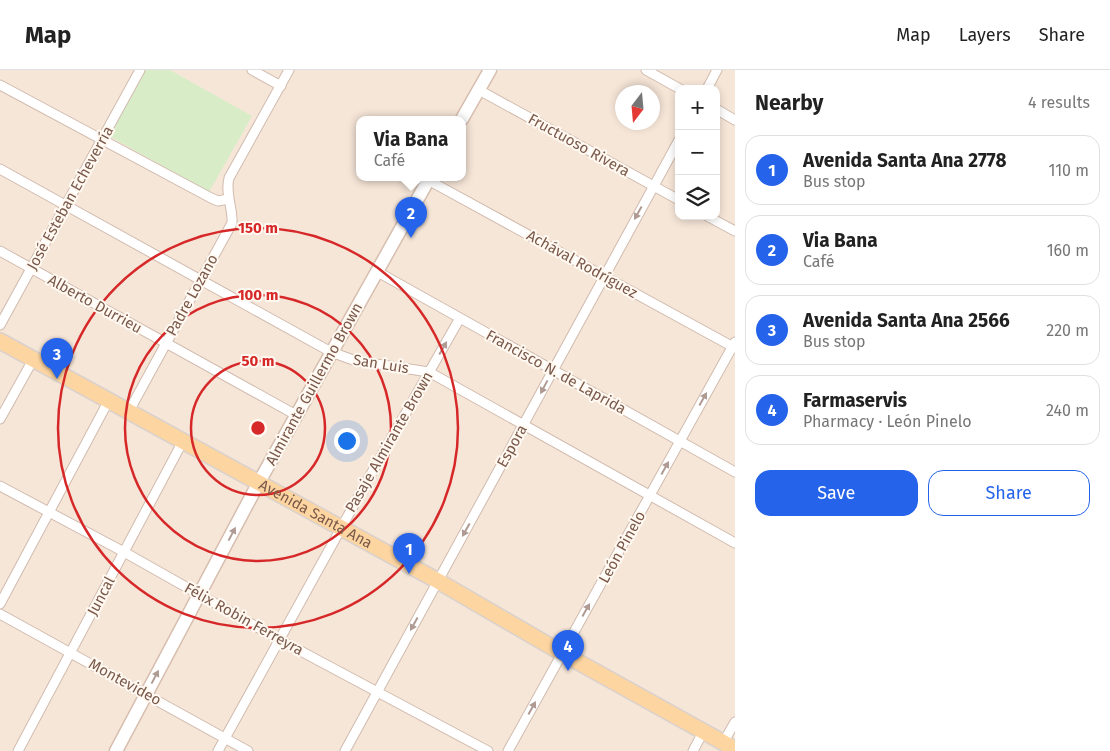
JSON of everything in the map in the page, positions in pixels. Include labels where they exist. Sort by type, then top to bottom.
[{"type":"main road","name":"Avenida Santa Ana","points":[[0,341],[438,581],[729,746]]},
{"type":"street","name":"José Esteban Echeverría","points":[[0,325],[140,70]]},
{"type":"street","points":[[252,70],[280,86]]},
{"type":"street","name":"Padre Lozano","points":[[129,411],[232,223],[227,187],[229,178],[289,70]]},
{"type":"street","points":[[464,116],[490,70]]},
{"type":"street","points":[[646,70],[675,86]]},
{"type":"street","points":[[709,85],[717,70]]},
{"type":"street","points":[[0,85],[211,198],[218,201],[228,199]]},
{"type":"street","name":"Fructuoso Rivera","points":[[479,90],[675,198]]},
{"type":"street","points":[[720,111],[735,120]]},
{"type":"street","name":"Espora","points":[[345,751],[675,147]]},
{"type":"street","name":"San Luis","points":[[0,169],[332,352],[356,361],[429,372],[735,543]]},
{"type":"street","name":"Almirante Guillermo Brown","points":[[116,751],[259,482],[427,181]]},
{"type":"street","name":"Achával Rodríguez","points":[[434,181],[734,346]]},
{"type":"street","points":[[715,220],[735,231]]},
{"type":"street","name":"Alberto Durrieu","points":[[0,252],[296,415]]},
{"type":"street","name":"Francisco N. de Laprida","points":[[376,271],[735,472]]},
{"type":"street","name":"Pasaje Almirante Brown","points":[[218,751],[460,318]]},
{"type":"street","name":"León Pinelo","points":[[508,751],[734,346]]},
{"type":"street","points":[[0,420],[34,358]]},
{"type":"street","points":[[0,604],[109,400]]},
{"type":"street","name":"Juncal","points":[[18,751],[183,441]]},
{"type":"street","name":"Félix Robin Ferreyra","points":[[0,486],[124,552],[280,640],[488,751]]},
{"type":"street","name":"Montevideo","points":[[0,614],[248,751]]},
{"type":"street","points":[[729,746],[735,722]]},
{"type":"street","points":[[693,751],[704,732]]},
{"type":"shaded area","points":[[0,70],[735,70],[735,751],[0,751]]},
{"type":"green space","points":[[146,70],[170,70],[252,116],[209,192],[109,136]]},
{"type":"place","name":"Via Bana","points":[[411,238]]},
{"type":"place","name":"Avenida Santa Ana 2566","points":[[57,379]]},
{"type":"place","name":"Avenida Santa Ana 2778","points":[[409,574]]},
{"type":"place","name":"Farmaservis","points":[[568,671]]}]
